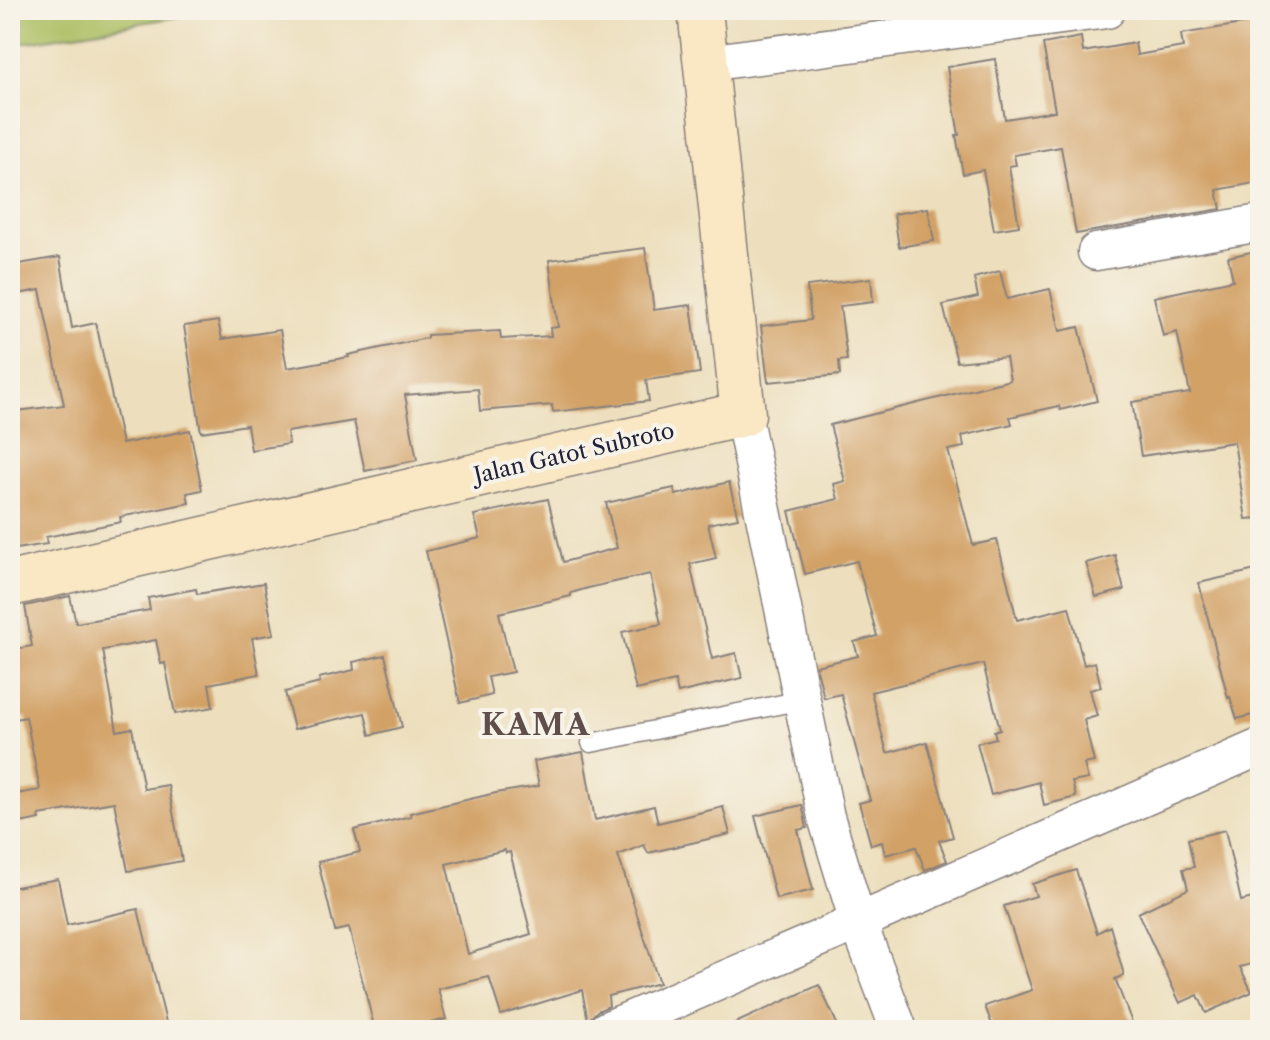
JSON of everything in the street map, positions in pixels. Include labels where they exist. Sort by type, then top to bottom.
[{"type":"street","points":[[700,10],[743,414],[826,817],[858,922],[899,1030]]},
{"type":"street","points":[[706,63],[1107,10]]},
{"type":"street","points":[[1096,252],[1260,223]]},
{"type":"street","name":"Jalan Gatot Subroto","points":[[10,584],[743,414]]},
{"type":"street","points":[[606,1030],[1260,747]]},
{"type":"lane","points":[[591,743],[802,700]]},
{"type":"green space","points":[[10,10],[219,10],[10,45]]},
{"type":"building","points":[[1260,21],[1260,182],[1217,190],[1221,209],[1076,234],[1061,147],[1014,155],[1016,165],[1009,166],[1019,226],[994,230],[983,170],[963,174],[947,67],[995,59],[1005,119],[1055,111],[1043,44],[1081,37],[1083,52],[1135,43],[1137,55],[1183,47],[1181,34]]},
{"type":"building","points":[[928,208],[934,241],[899,247],[894,214]]},
{"type":"building","points":[[645,248],[654,310],[691,305],[700,373],[646,380],[649,401],[553,412],[552,405],[480,411],[478,389],[405,395],[417,460],[365,471],[354,421],[287,432],[289,444],[251,450],[247,425],[201,432],[184,326],[218,321],[222,339],[280,330],[287,368],[349,357],[427,338],[427,335],[500,331],[501,339],[551,336],[550,328],[558,327],[549,260]]},
{"type":"building","points":[[1260,250],[1260,518],[1246,519],[1234,442],[1141,456],[1132,402],[1190,393],[1177,332],[1163,336],[1154,297],[1233,280],[1228,257]]},
{"type":"building","points":[[60,257],[72,328],[96,323],[122,444],[190,430],[202,490],[187,493],[189,503],[120,517],[121,522],[46,537],[47,544],[10,550],[10,412],[64,405],[40,290],[18,294],[13,265]]},
{"type":"building","points":[[1000,271],[1007,299],[1050,289],[1060,331],[1079,327],[1097,401],[1010,417],[1012,424],[962,436],[964,447],[948,450],[973,545],[997,540],[1017,620],[1069,607],[1084,665],[1095,662],[1101,687],[1090,690],[1097,716],[1084,720],[1094,762],[1084,764],[1088,779],[1072,782],[1076,797],[1044,805],[1039,782],[991,795],[977,743],[996,738],[994,731],[1000,729],[983,664],[871,692],[887,753],[927,742],[953,837],[939,841],[947,861],[925,870],[916,847],[885,855],[882,842],[871,845],[859,803],[870,800],[841,694],[824,698],[816,666],[858,656],[854,642],[877,636],[857,561],[805,574],[789,511],[838,499],[834,484],[845,481],[830,425],[1010,380],[1006,357],[957,362],[943,305],[978,297],[974,278]]},
{"type":"building","points":[[871,278],[873,302],[840,306],[847,360],[839,361],[840,375],[768,382],[761,326],[811,320],[807,286]]},
{"type":"building","points":[[729,482],[738,518],[708,524],[716,558],[690,564],[712,659],[736,653],[742,678],[678,693],[675,681],[636,690],[622,632],[661,624],[650,574],[499,613],[513,672],[488,677],[492,695],[460,703],[426,551],[480,538],[474,515],[548,499],[563,562],[617,548],[606,503],[674,488],[676,495]]},
{"type":"building","points":[[1115,555],[1124,590],[1096,597],[1086,563]]},
{"type":"building","points":[[1260,569],[1260,713],[1237,719],[1228,698],[1199,583]]},
{"type":"building","points":[[264,583],[274,634],[252,638],[259,674],[209,684],[213,707],[175,714],[165,663],[161,664],[156,640],[103,650],[117,731],[132,728],[144,789],[168,785],[182,861],[128,871],[114,802],[39,815],[40,819],[10,825],[10,795],[40,790],[26,717],[10,720],[10,650],[32,646],[25,606],[70,596],[76,623],[150,610],[148,598],[196,589],[197,594]]},
{"type":"building","points":[[385,655],[402,727],[370,735],[365,713],[294,729],[285,692],[320,683],[319,678],[354,670],[353,662]]},
{"type":"building","points":[[583,752],[595,820],[654,806],[658,823],[723,807],[730,834],[648,853],[644,845],[618,855],[659,983],[608,996],[609,1006],[597,1011],[588,1021],[582,990],[501,1015],[489,977],[438,989],[446,1019],[427,1024],[428,1030],[375,1030],[349,928],[335,931],[318,862],[360,852],[354,830],[411,816],[410,813],[539,786],[534,761]],"holes":[[[505,850],[506,853],[510,852],[531,934],[468,954],[446,864]]]},
{"type":"building","points":[[802,805],[807,828],[798,830],[813,890],[776,899],[755,816]]},
{"type":"building","points":[[1225,830],[1241,901],[1260,896],[1260,962],[1240,967],[1252,992],[1206,1013],[1198,995],[1180,1003],[1138,913],[1188,889],[1183,869],[1194,867],[1188,839]]},
{"type":"building","points":[[1076,870],[1097,933],[1110,926],[1124,975],[1115,979],[1135,1030],[994,1030],[985,1006],[1032,990],[1004,906],[1036,896],[1032,884]]},
{"type":"building","points":[[58,879],[67,925],[138,909],[168,1030],[17,1030],[10,1000],[10,888]]},
{"type":"building","points":[[819,985],[840,1030],[720,1030]]},
{"type":"district","name":"KAMA","points":[[536,724]]}]
